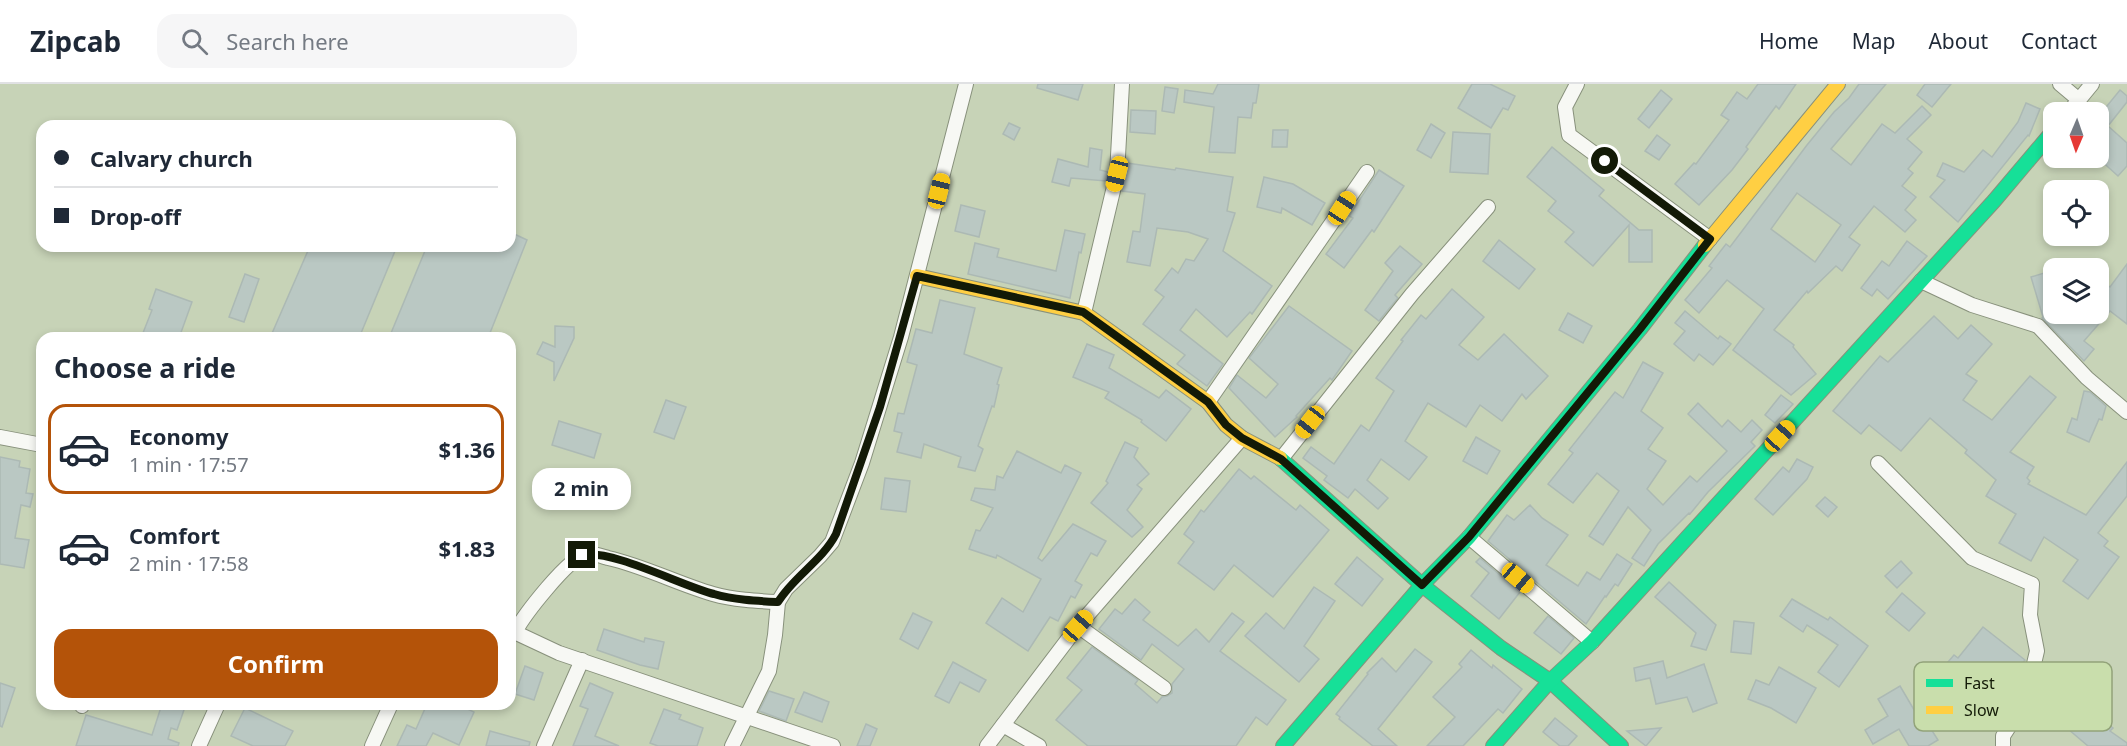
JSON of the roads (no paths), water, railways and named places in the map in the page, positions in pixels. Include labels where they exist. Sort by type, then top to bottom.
[{"type":"street","points":[[732,746],[769,671],[778,602],[791,583],[825,551],[836,534],[880,407],[917,276],[966,84]]},
{"type":"street","points":[[1083,312],[1117,174],[1122,84]]},
{"type":"street","points":[[1577,84],[1565,107],[1569,135],[1710,239]]},
{"type":"street","points":[[1283,746],[1422,585],[1469,537],[1838,84]]},
{"type":"street","points":[[2060,84],[2079,100],[2092,84]]},
{"type":"street","points":[[1493,746],[1550,681],[1592,642],[1994,201],[2043,143]]},
{"type":"street","points":[[1208,402],[1367,172]]},
{"type":"street","points":[[1281,459],[1412,294],[1488,207]]},
{"type":"street","points":[[917,276],[1083,312],[1208,402],[1226,425],[1242,438],[1281,459],[1422,585],[1501,648],[1550,681],[1621,746]]},
{"type":"street","points":[[1921,280],[1972,305],[2038,326],[2087,378],[2127,412]]},
{"type":"street","points":[[0,436],[36,444]]},
{"type":"street","points":[[987,746],[1078,626],[1242,438]]},
{"type":"street","points":[[1878,463],[1972,558],[2032,584],[2030,615],[2037,651],[2034,662]]},
{"type":"street","points":[[1469,537],[1592,642]]},
{"type":"street","points":[[516,626],[550,585],[579,557],[586,554],[626,562],[714,594],[754,601],[778,602]]},
{"type":"street","points":[[1078,626],[1164,688]]},
{"type":"street","points":[[516,633],[582,660],[833,746]]},
{"type":"street","points":[[544,746],[582,660]]},
{"type":"street","points":[[199,746],[216,710]]},
{"type":"street","points":[[372,746],[388,710]]},
{"type":"street","points":[[1004,725],[1039,746]]},
{"type":"street","points":[[2003,746],[2003,736],[2006,731]]}]
